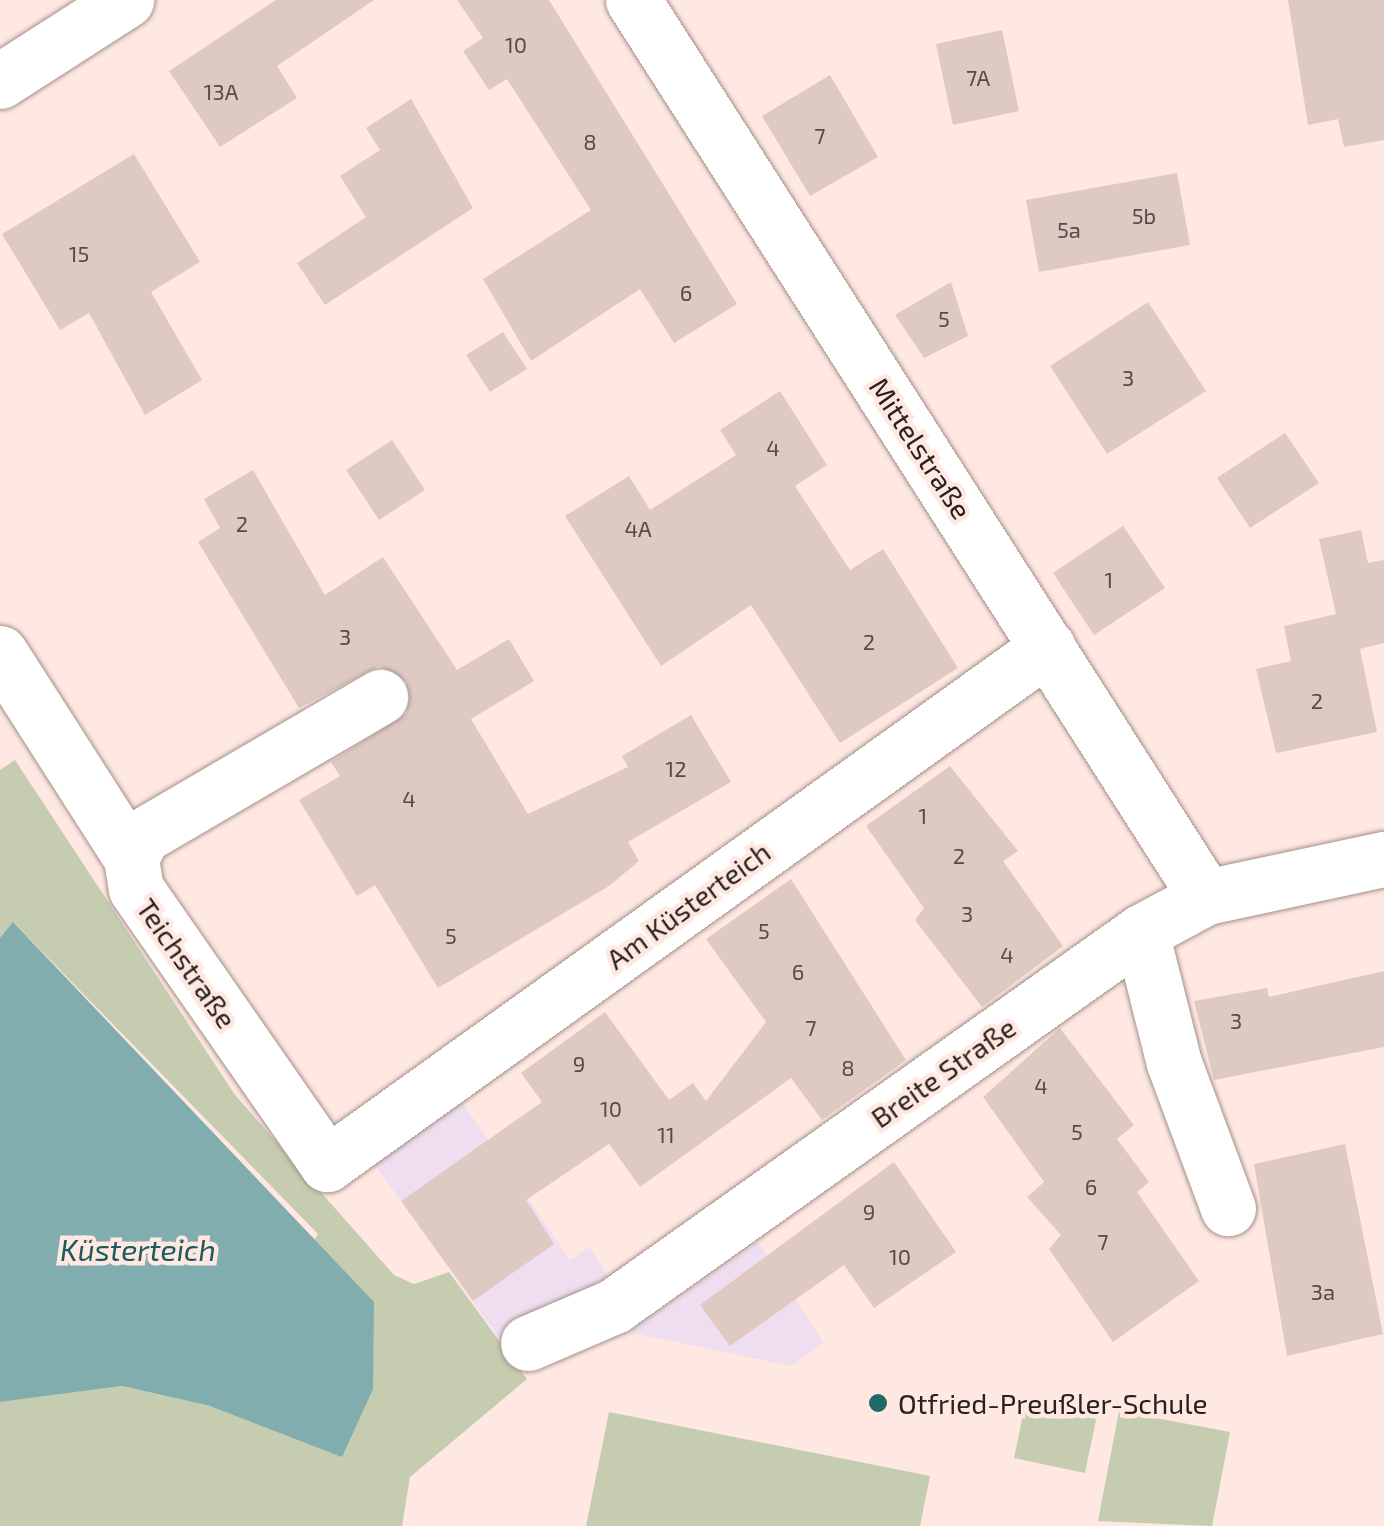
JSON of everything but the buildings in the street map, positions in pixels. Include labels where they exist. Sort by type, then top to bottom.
[{"type":"street","points":[[0,82],[126,0]]},
{"type":"street","name":"Mittelstraße","points":[[632,0],[1206,897]]},
{"type":"street","name":"Am Küsterteich","points":[[327,1164],[1048,646]]},
{"type":"street","name":"Teichstraße","points":[[0,653],[130,858],[136,889],[327,1164]]},
{"type":"street","points":[[130,858],[142,836],[380,697]]},
{"type":"street","name":"Breite Straße","points":[[528,1344],[614,1306],[1140,932],[1206,897],[1384,860]]},
{"type":"street","points":[[1140,932],[1174,1063],[1228,1208]]},
{"type":"shaded area","points":[[458,1096],[570,1260],[590,1247],[617,1291],[502,1342],[371,1159]]},
{"type":"shaded area","points":[[758,1242],[824,1343],[791,1366],[629,1332]]},
{"type":"green space","points":[[15,760],[235,1095],[394,1275],[414,1284],[449,1272],[527,1379],[410,1477],[402,1526],[0,1526],[0,1402],[122,1386],[210,1406],[318,1234],[14,923],[0,938],[0,770]]},
{"type":"green space","points":[[1026,1400],[1097,1415],[1085,1473],[1014,1458]]},
{"type":"green space","points":[[1119,1411],[1230,1432],[1212,1526],[1098,1521]]},
{"type":"green space","points":[[609,1412],[930,1476],[920,1526],[586,1526]]},
{"type":"water","name":"Küsterteich","points":[[13,922],[374,1302],[373,1389],[342,1457],[210,1406],[122,1386],[0,1402],[0,938]]},
{"type":"place","name":"Otfried-Preußler-Schule","points":[[878,1403]]}]
